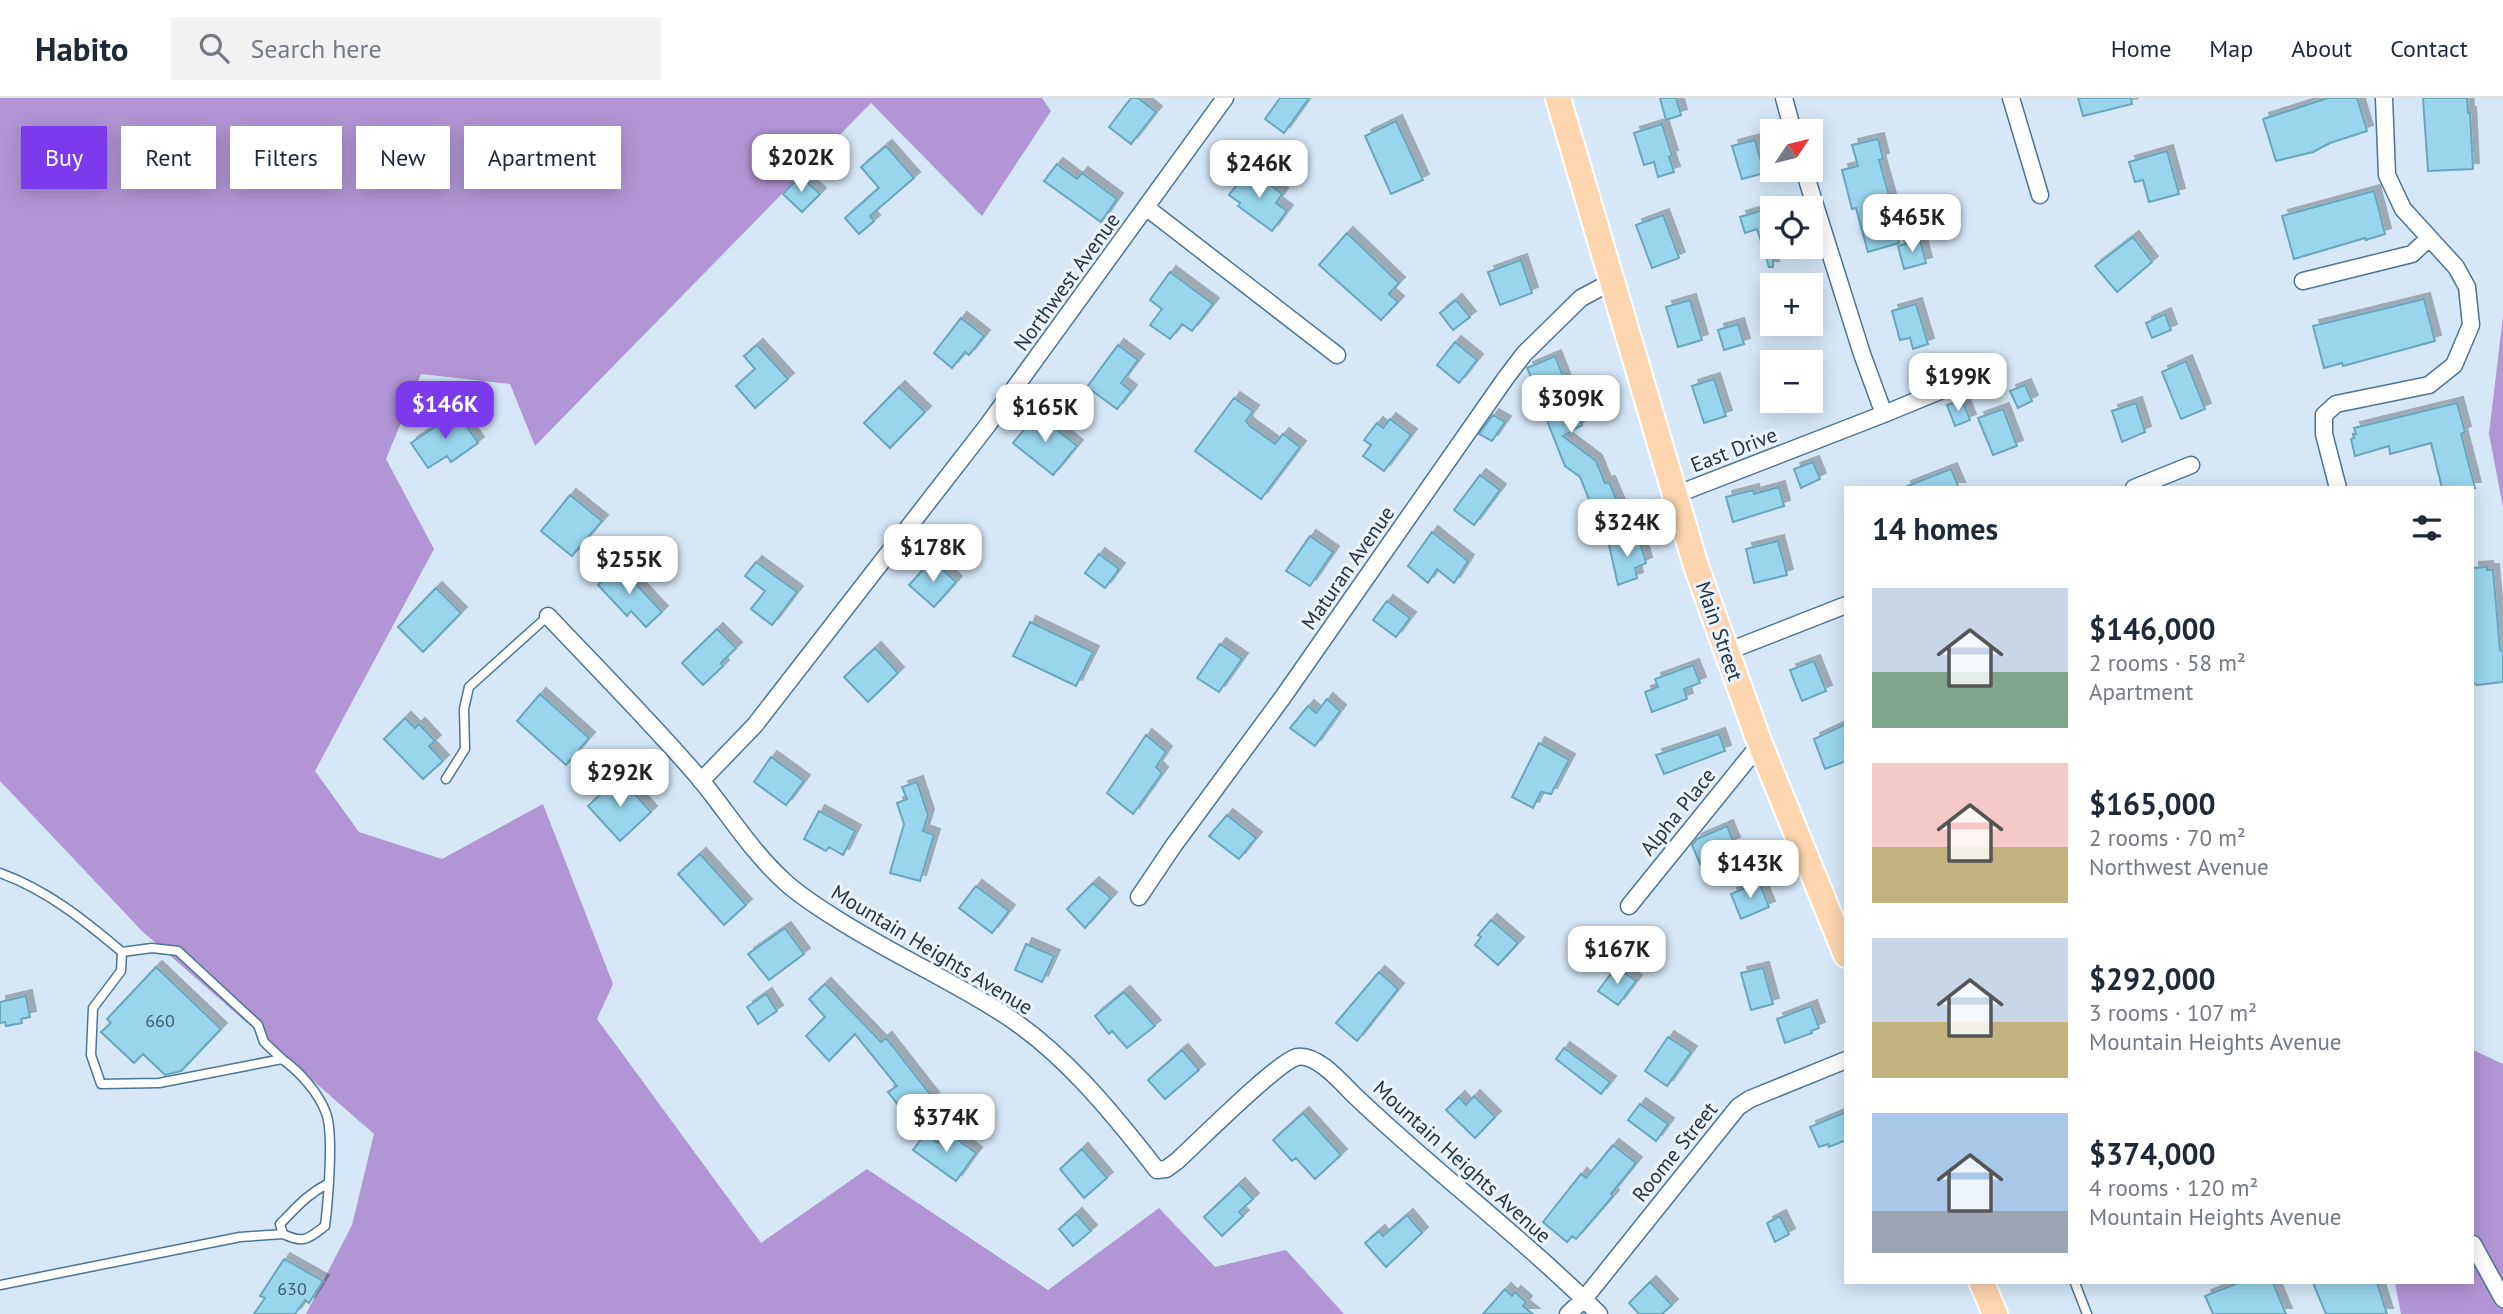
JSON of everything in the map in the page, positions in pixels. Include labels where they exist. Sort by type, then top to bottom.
[{"type":"main road","name":"Main Street","points":[[1558,98],[1675,495],[1726,652],[1760,744],[1844,950]]},
{"type":"main road","points":[[1982,1284],[1994,1314]]},
{"type":"street","name":"Northwest Avenue","points":[[701,781],[755,725],[987,426],[1225,98]]},
{"type":"street","points":[[1784,98],[1790,119]]},
{"type":"street","points":[[2011,98],[2040,195]]},
{"type":"street","points":[[2337,486],[2323,434],[2324,415],[2336,404],[2429,385],[2454,365],[2471,325],[2467,286],[2456,267],[2403,209],[2387,175],[2384,98]]},
{"type":"street","points":[[1808,182],[1884,415]]},
{"type":"street","points":[[1147,208],[1337,355]]},
{"type":"street","points":[[2303,281],[2412,254],[2429,237]]},
{"type":"street","name":"Maturan Avenue","points":[[1139,897],[1174,845],[1283,698],[1524,354],[1581,298],[1611,282]]},
{"type":"street","name":"East Drive","points":[[1675,495],[1884,415],[1964,381]]},
{"type":"street","points":[[2139,486],[2191,466]]},
{"type":"street","points":[[1726,652],[1844,606]]},
{"type":"street","name":"Mountain Heights Avenue","points":[[548,616],[701,781],[751,846],[784,882],[864,936],[998,1010],[1044,1042],[1126,1129],[1157,1170],[1166,1169],[1177,1161],[1273,1072],[1296,1057],[1309,1057],[1331,1072],[1396,1135],[1599,1314]]},
{"type":"street","name":"Alpha Place","points":[[1629,906],[1760,744]]},
{"type":"street","name":"Roome Street","points":[[1568,1314],[1584,1299],[1738,1107],[1750,1099],[1844,1061]]},
{"type":"street","points":[[2474,1246],[2503,1299]]},
{"type":"lane","points":[[446,779],[464,749],[464,709],[469,687],[548,616]]},
{"type":"lane","points":[[0,873],[27,883],[78,915],[122,953]]},
{"type":"lane","points":[[0,1285],[240,1237],[283,1234],[306,1240],[325,1226],[328,1116],[313,1090],[264,1042],[258,1025],[178,951],[152,948],[122,953]]},
{"type":"lane","points":[[122,953],[121,971],[93,1008],[91,1055],[101,1084],[159,1083],[282,1059]]},
{"type":"lane","points":[[283,1234],[280,1224],[297,1204],[310,1192],[328,1183]]},
{"type":"lane","points":[[2075,1284],[2087,1314]]},
{"type":"shaded area","points":[[0,98],[1042,98],[1051,111],[982,216],[871,103],[535,446],[510,384],[421,374],[386,459],[434,549],[315,771],[359,832],[442,859],[543,804],[613,984],[597,1019],[761,1243],[867,1169],[1048,1290],[1159,1208],[1215,1267],[1286,1250],[1344,1314],[306,1314],[352,1225],[374,1134],[142,931],[0,781]]},
{"type":"shaded area","points":[[2503,316],[2503,507],[2489,434]]},
{"type":"shaded area","points":[[2474,1050],[2503,1064],[2503,1314],[2401,1314],[2395,1284],[2474,1284]]},
{"type":"building","points":[[1131,98],[1138,98],[1156,112],[1131,144],[1109,127]]},
{"type":"building","points":[[1280,98],[1309,98],[1284,133],[1265,119]]},
{"type":"building","points":[[1660,98],[1676,98],[1681,115],[1666,120]]},
{"type":"building","points":[[2078,98],[2131,98],[2132,104],[2083,116]]},
{"type":"building","points":[[2328,98],[2357,98],[2367,131],[2330,143],[2313,152],[2276,161],[2263,119]]},
{"type":"building","points":[[2423,98],[2467,98],[2473,169],[2428,171]]},
{"type":"building","points":[[1396,121],[1423,180],[1391,194],[1365,136]]},
{"type":"building","points":[[1662,124],[1674,172],[1658,177],[1654,162],[1644,165],[1634,133]]},
{"type":"building","points":[[1878,139],[1883,159],[1879,160],[1890,199],[1887,200],[1899,243],[1868,252],[1856,208],[1852,209],[1842,170],[1858,166],[1852,145]]},
{"type":"building","points":[[1755,140],[1760,158],[1760,174],[1742,179],[1732,146]]},
{"type":"building","points":[[886,146],[914,178],[870,216],[874,221],[859,234],[845,218],[879,188],[861,167]]},
{"type":"building","points":[[2167,151],[2179,194],[2149,202],[2143,180],[2135,182],[2129,162]]},
{"type":"building","points":[[1057,164],[1077,179],[1082,173],[1117,199],[1101,222],[1044,181]]},
{"type":"building","points":[[1249,169],[1282,194],[1276,203],[1287,211],[1272,231],[1238,206],[1240,203],[1229,195]]},
{"type":"building","points":[[800,176],[820,194],[802,212],[783,194]]},
{"type":"building","points":[[2374,191],[2385,234],[2294,259],[2282,216]]},
{"type":"building","points":[[1760,211],[1760,238],[1757,229],[1745,233],[1740,217]]},
{"type":"building","points":[[1663,215],[1679,258],[1652,268],[1636,225]]},
{"type":"building","points":[[1347,233],[1399,283],[1389,294],[1398,302],[1381,320],[1319,265]]},
{"type":"building","points":[[2133,237],[2152,262],[2117,292],[2095,266]]},
{"type":"building","points":[[1920,240],[1926,263],[1904,269],[1898,246]]},
{"type":"building","points":[[1766,259],[1773,259],[1773,267],[1769,267]]},
{"type":"building","points":[[1521,260],[1532,293],[1500,305],[1488,272]]},
{"type":"building","points":[[1170,272],[1213,304],[1192,331],[1182,324],[1170,339],[1150,325],[1162,309],[1150,300]]},
{"type":"building","points":[[2424,299],[2435,341],[2343,366],[2342,363],[2324,368],[2313,326]]},
{"type":"building","points":[[1456,300],[1470,317],[1453,330],[1440,313]]},
{"type":"building","points":[[1690,300],[1702,340],[1678,347],[1666,307]]},
{"type":"building","points":[[1916,304],[1928,344],[1913,349],[1910,338],[1900,340],[1892,311]]},
{"type":"building","points":[[2165,314],[2171,330],[2152,338],[2146,323]]},
{"type":"building","points":[[961,318],[984,336],[969,355],[965,352],[952,368],[934,353]]},
{"type":"building","points":[[1738,324],[1744,344],[1724,350],[1718,330]]},
{"type":"building","points":[[1455,342],[1477,360],[1459,383],[1437,365]]},
{"type":"building","points":[[757,345],[788,379],[755,408],[736,386],[755,369],[744,356]]},
{"type":"building","points":[[1118,345],[1138,360],[1121,383],[1131,391],[1117,409],[1087,387]]},
{"type":"building","points":[[1555,356],[1582,425],[1563,436],[1596,461],[1621,510],[1597,519],[1580,477],[1565,466],[1544,413],[1547,412],[1527,368]]},
{"type":"building","points":[[2186,361],[2205,409],[2181,419],[2162,372]]},
{"type":"building","points":[[1714,379],[1726,416],[1704,423],[1692,386]]},
{"type":"building","points":[[2025,385],[2032,401],[2018,408],[2010,391]]},
{"type":"building","points":[[899,387],[925,412],[890,448],[864,423]]},
{"type":"building","points":[[1234,398],[1253,411],[1246,421],[1250,426],[1275,444],[1283,434],[1300,447],[1261,499],[1195,451]]},
{"type":"building","points":[[1962,400],[1970,420],[1955,426],[1947,405]]},
{"type":"building","points":[[2136,403],[2145,432],[2122,442],[2112,411]]},
{"type":"building","points":[[2457,403],[2465,432],[2461,434],[2475,488],[2442,486],[2431,443],[2390,454],[2389,446],[2355,456],[2351,439],[2354,438],[2353,434],[2356,434],[2354,428]]},
{"type":"building","points":[[2003,409],[2017,446],[1993,455],[1978,418]]},
{"type":"building","points":[[457,412],[478,443],[451,462],[447,456],[428,468],[411,443]]},
{"type":"building","points":[[1037,414],[1077,446],[1053,475],[1013,443]]},
{"type":"building","points":[[1493,415],[1505,422],[1492,441],[1479,434]]},
{"type":"building","points":[[1390,419],[1411,435],[1384,471],[1363,456],[1371,445],[1364,440],[1377,423],[1383,428]]},
{"type":"building","points":[[1813,462],[1820,479],[1801,488],[1794,469]]},
{"type":"building","points":[[1951,469],[1958,486],[1908,486]]},
{"type":"building","points":[[1480,475],[1500,490],[1474,525],[1454,510]]},
{"type":"building","points":[[1779,487],[1784,506],[1733,522],[1726,497],[1753,490],[1754,494]]},
{"type":"building","points":[[570,495],[602,521],[572,556],[541,531]]},
{"type":"building","points":[[1432,532],[1468,561],[1454,583],[1437,569],[1428,583],[1408,566]]},
{"type":"building","points":[[1310,536],[1333,552],[1310,586],[1286,571]]},
{"type":"building","points":[[1638,536],[1646,563],[1635,568],[1637,578],[1618,585],[1609,545]]},
{"type":"building","points":[[1778,541],[1787,575],[1754,583],[1746,549]]},
{"type":"building","points":[[1099,554],[1119,569],[1105,588],[1085,573]]},
{"type":"building","points":[[932,560],[956,582],[934,607],[909,585]]},
{"type":"building","points":[[756,562],[797,592],[772,625],[751,609],[765,591],[745,576]]},
{"type":"building","points":[[618,565],[662,612],[646,627],[631,611],[627,616],[598,585]]},
{"type":"building","points":[[2487,567],[2487,570],[2493,570],[2500,650],[2503,651],[2503,682],[2474,684],[2474,568]]},
{"type":"building","points":[[436,588],[461,613],[423,652],[398,627]]},
{"type":"building","points":[[1387,601],[1410,618],[1396,637],[1373,620]]},
{"type":"building","points":[[1030,622],[1093,652],[1076,686],[1013,656]]},
{"type":"building","points":[[717,629],[736,648],[721,663],[723,666],[703,685],[682,663]]},
{"type":"building","points":[[1220,644],[1242,659],[1219,692],[1197,678]]},
{"type":"building","points":[[875,648],[898,673],[868,702],[844,677]]},
{"type":"building","points":[[1814,661],[1826,691],[1802,701],[1790,670]]},
{"type":"building","points":[[1693,665],[1700,683],[1684,689],[1687,699],[1652,712],[1645,692],[1658,687],[1655,679]]},
{"type":"building","points":[[540,694],[589,738],[566,765],[517,721]]},
{"type":"building","points":[[1327,699],[1340,711],[1315,746],[1290,728],[1308,706],[1316,713]]},
{"type":"building","points":[[405,718],[415,728],[419,724],[435,741],[429,746],[443,761],[423,779],[384,739]]},
{"type":"building","points":[[1844,725],[1844,762],[1825,769],[1814,739]]},
{"type":"building","points":[[1719,734],[1725,751],[1664,774],[1656,755]]},
{"type":"building","points":[[1146,735],[1166,752],[1156,767],[1162,773],[1133,814],[1107,793]]},
{"type":"building","points":[[1539,743],[1569,760],[1551,794],[1541,792],[1533,808],[1512,797]]},
{"type":"building","points":[[771,757],[804,781],[786,805],[754,782]]},
{"type":"building","points":[[619,777],[651,812],[620,841],[588,806]]},
{"type":"building","points":[[917,782],[928,815],[923,831],[934,835],[920,881],[890,873],[904,824],[897,803],[907,799],[902,787]]},
{"type":"building","points":[[819,811],[855,831],[843,855],[829,847],[826,851],[804,839]]},
{"type":"building","points":[[1227,815],[1256,838],[1239,859],[1209,836]]},
{"type":"building","points":[[1727,826],[1734,843],[1725,847],[1727,852],[1700,864],[1692,845],[1697,839]]},
{"type":"building","points":[[700,854],[746,905],[724,925],[678,874]]},
{"type":"building","points":[[1759,882],[1769,907],[1741,919],[1731,894]]},
{"type":"building","points":[[1093,883],[1111,898],[1085,928],[1067,909]]},
{"type":"building","points":[[976,886],[1009,911],[992,933],[959,908]]},
{"type":"building","points":[[1491,920],[1518,943],[1498,965],[1475,945],[1481,937],[1478,935]]},
{"type":"building","points":[[785,928],[804,954],[769,980],[748,954]]},
{"type":"building","points":[[1026,944],[1054,956],[1042,982],[1015,970]]},
{"type":"building","points":[[156,967],[221,1029],[181,1071],[165,1075],[143,1054],[134,1063],[101,1032],[111,1023],[107,1019]]},
{"type":"building","points":[[1616,967],[1636,981],[1618,1005],[1598,991]]},
{"type":"building","points":[[1763,968],[1773,1004],[1751,1010],[1741,973]]},
{"type":"building","points":[[1379,972],[1398,989],[1357,1041],[1336,1023]]},
{"type":"building","points":[[825,984],[881,1042],[886,1038],[933,1098],[915,1110],[910,1104],[902,1110],[888,1092],[897,1086],[855,1034],[829,1061],[806,1036],[825,1017],[809,999]]},
{"type":"building","points":[[1124,992],[1155,1026],[1127,1048],[1112,1031],[1109,1034],[1095,1016]]},
{"type":"building","points":[[766,994],[777,1011],[758,1024],[747,1007]]},
{"type":"building","points":[[26,996],[30,1017],[21,1019],[22,1023],[6,1026],[5,1022],[0,1023],[0,1002]]},
{"type":"building","points":[[1811,1006],[1819,1028],[1785,1043],[1777,1019]]},
{"type":"building","points":[[1668,1037],[1691,1052],[1667,1086],[1645,1071]]},
{"type":"building","points":[[1564,1048],[1610,1082],[1601,1094],[1556,1059]]},
{"type":"building","points":[[1182,1050],[1199,1070],[1165,1099],[1148,1080]]},
{"type":"building","points":[[1474,1096],[1495,1117],[1475,1138],[1446,1110],[1459,1097],[1466,1105]]},
{"type":"building","points":[[1640,1104],[1668,1124],[1656,1141],[1628,1120]]},
{"type":"building","points":[[1303,1113],[1341,1155],[1315,1179],[1296,1158],[1292,1161],[1273,1140]]},
{"type":"building","points":[[1844,1113],[1844,1141],[1829,1147],[1828,1144],[1819,1147],[1810,1127]]},
{"type":"building","points":[[947,1132],[976,1153],[956,1181],[913,1150],[925,1134],[938,1143]]},
{"type":"building","points":[[1613,1145],[1636,1163],[1611,1194],[1613,1196],[1576,1239],[1572,1236],[1567,1242],[1543,1222],[1581,1174],[1586,1178]]},
{"type":"building","points":[[1082,1149],[1107,1178],[1084,1198],[1060,1169]]},
{"type":"building","points":[[1239,1184],[1253,1199],[1239,1212],[1243,1216],[1222,1236],[1204,1217]]},
{"type":"building","points":[[1076,1214],[1091,1231],[1073,1246],[1059,1229]]},
{"type":"building","points":[[1407,1215],[1422,1233],[1386,1267],[1365,1243],[1379,1231],[1383,1236]]},
{"type":"building","points":[[1780,1216],[1789,1234],[1775,1242],[1767,1223]]},
{"type":"building","points":[[284,1259],[323,1281],[309,1303],[305,1300],[295,1314],[254,1314],[265,1298],[260,1296]]},
{"type":"building","points":[[1650,1282],[1672,1305],[1662,1314],[1639,1314],[1629,1303]]},
{"type":"building","points":[[2235,1284],[2273,1284],[2286,1314],[2213,1314],[2205,1296]]},
{"type":"building","points":[[2313,1284],[2377,1284],[2387,1314],[2326,1314]]},
{"type":"building","points":[[1505,1289],[1512,1296],[1515,1292],[1526,1302],[1523,1306],[1533,1314],[1483,1314]]}]
